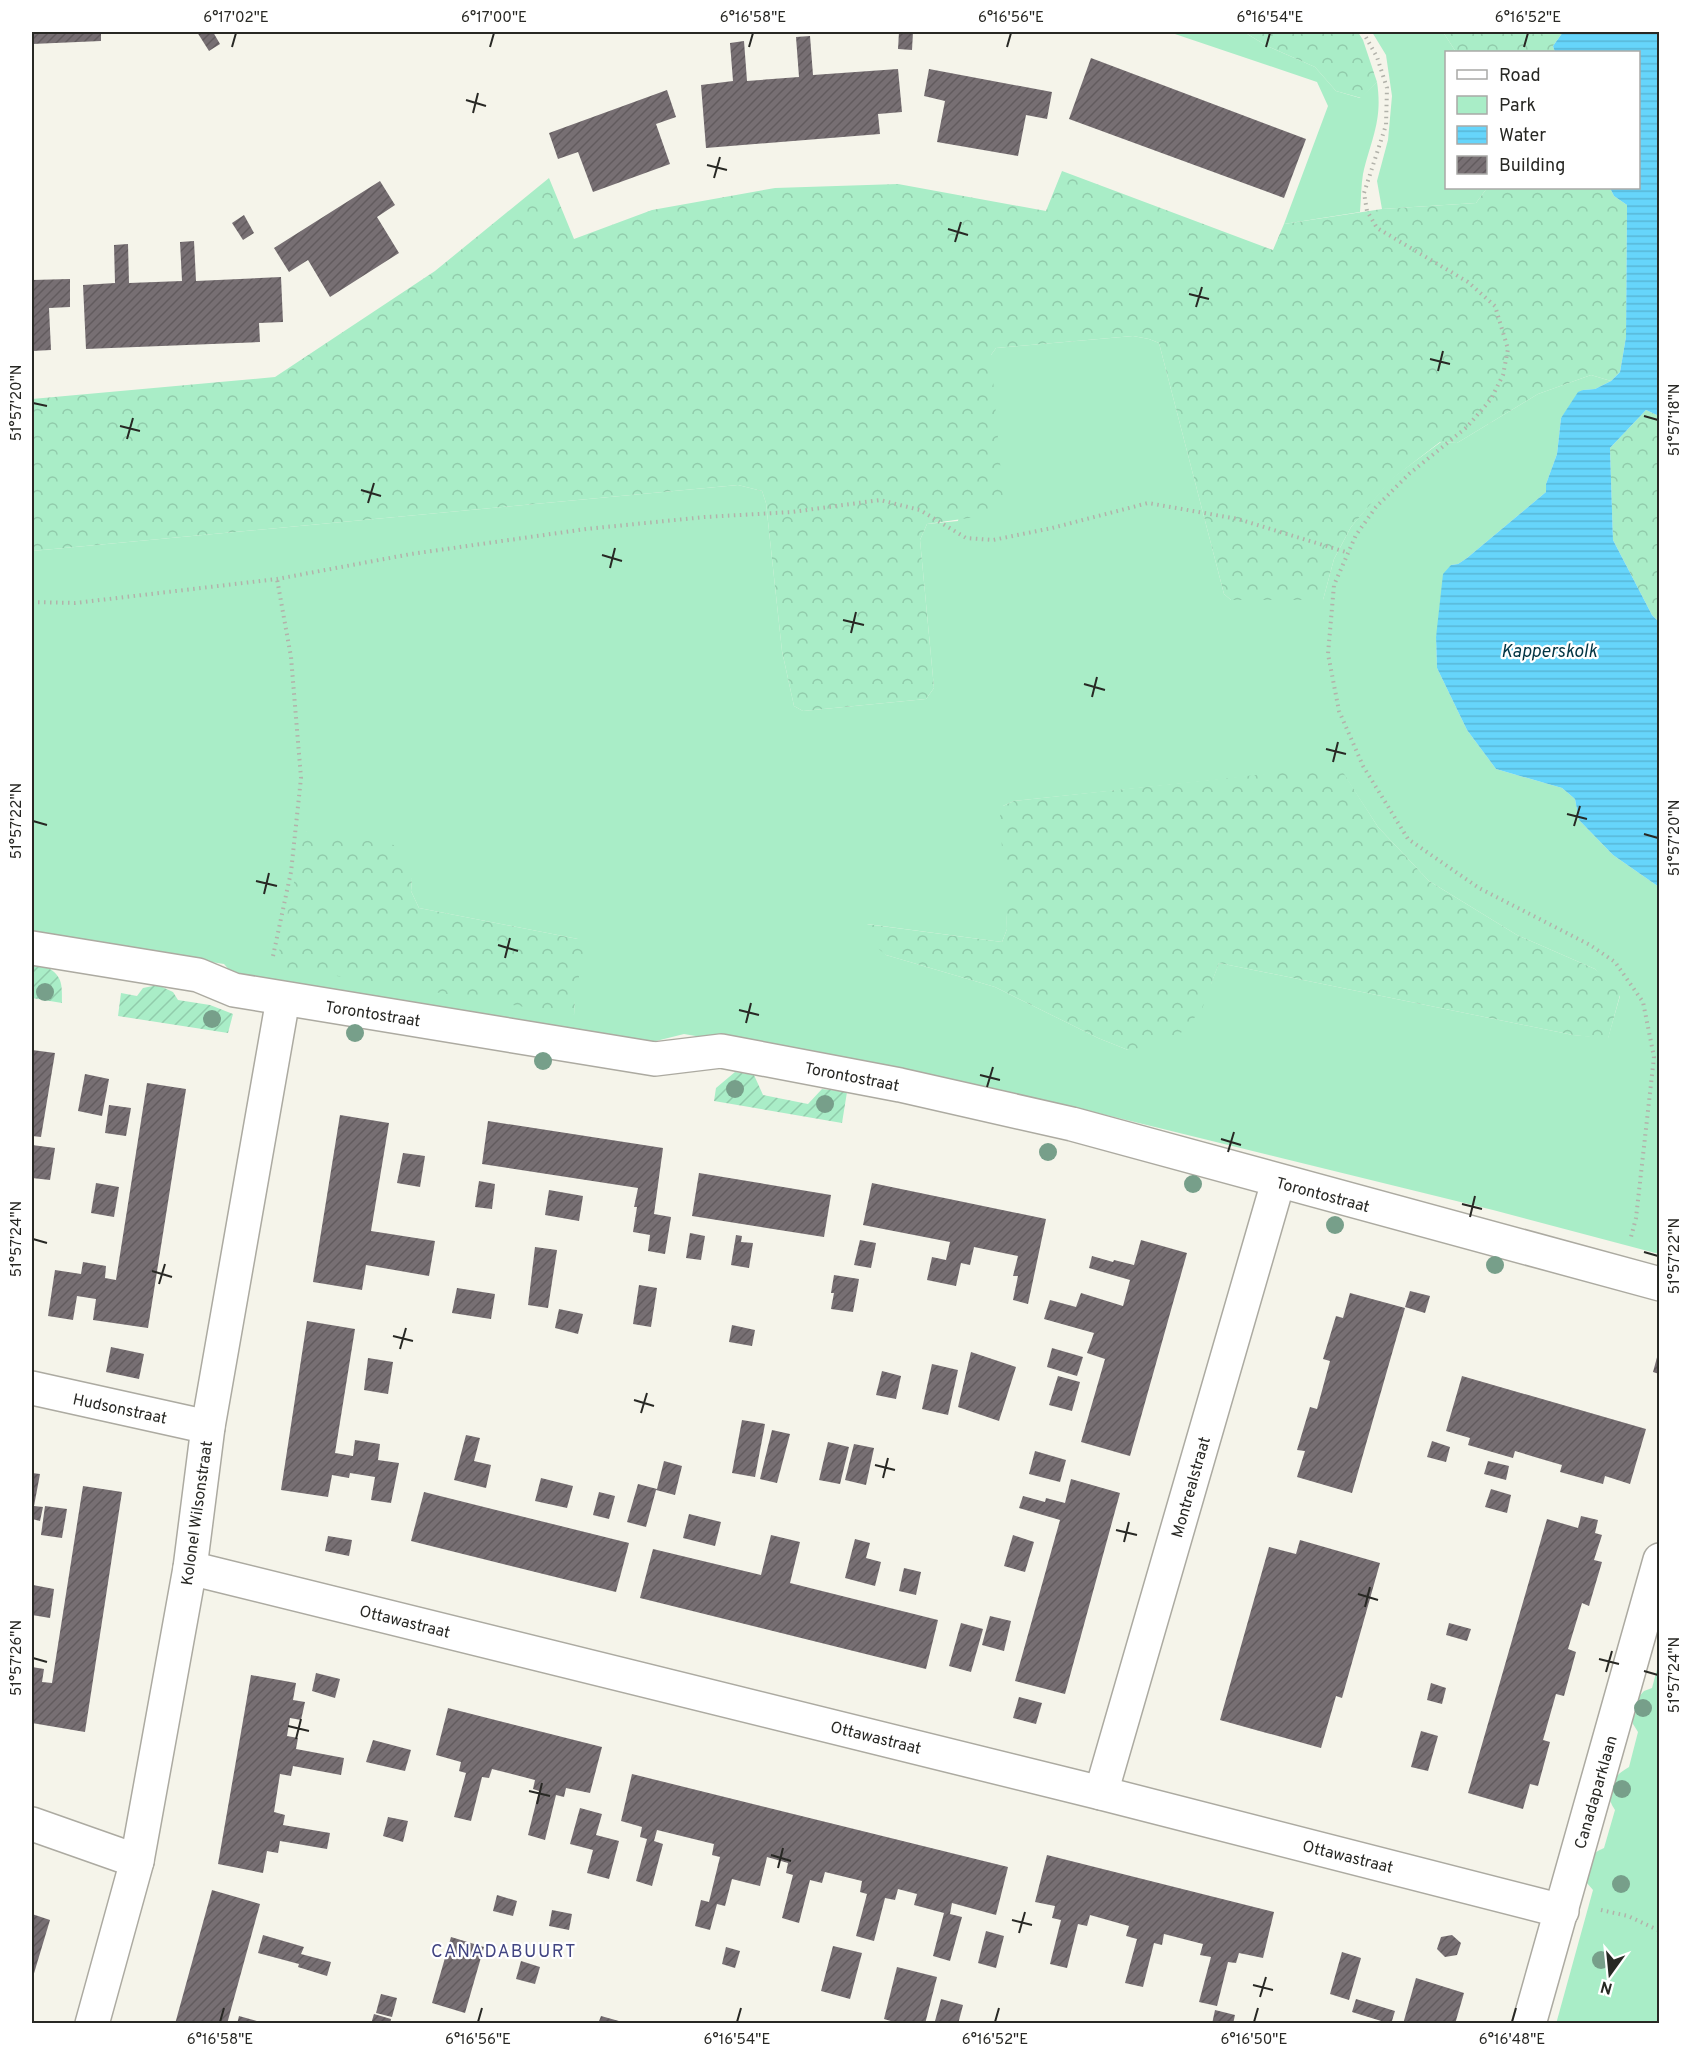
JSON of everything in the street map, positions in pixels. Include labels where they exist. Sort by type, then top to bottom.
[{"type":"street","name":"Torontostraat","points":[[32,948],[198,975],[234,990],[656,1059],[721,1051],[900,1085],[1072,1124],[1659,1284]]},
{"type":"street","name":"Kolonel Wilsonstraat","points":[[92,2024],[137,1861],[190,1568],[208,1427],[275,997]]},
{"type":"street","name":"Montrealstraat","points":[[1101,1793],[1278,1182]]},
{"type":"street","name":"Hudsonstraat","points":[[32,1388],[208,1427]]},
{"type":"street","name":"Canadaparklaan","points":[[1529,2024],[1659,1560]]},
{"type":"street","name":"Ottawastraat","points":[[190,1568],[1101,1793],[1562,1911]]},
{"type":"street","points":[[32,1824],[137,1861]]},
{"type":"path","points":[[1363,32],[1377,57],[1387,88],[1386,125],[1364,193],[1366,211],[1377,228],[1468,282],[1495,306],[1508,349],[1503,375],[1491,399],[1467,427],[1409,474],[1376,507],[1356,535],[1334,585],[1329,654],[1339,711],[1364,766],[1408,839],[1479,888],[1590,945],[1615,962],[1643,1002],[1654,1057],[1636,1218],[1620,1274]]},
{"type":"path","points":[[32,602],[75,603],[277,579],[411,554],[586,529],[705,517],[792,512],[880,500],[920,510],[966,538],[993,540],[1052,528],[1148,503],[1238,519],[1348,553]]},
{"type":"path","points":[[275,997],[301,778],[291,657],[277,579]]},
{"type":"path","points":[[1562,1911],[1591,1908],[1629,1916],[1659,1931]]},
{"type":"green space","points":[[1169,32],[1244,32],[1267,46],[1315,67],[1336,91],[1360,98],[1377,82],[1377,119],[1363,174],[1360,212],[1284,224],[1328,106],[1317,82]]},
{"type":"green space","points":[[1244,32],[1358,32],[1363,40],[1377,82],[1361,98],[1336,91],[1315,67],[1267,46]]},
{"type":"green space","points":[[1372,32],[1443,32],[1455,51],[1445,51],[1445,189],[1486,189],[1476,203],[1382,209],[1377,181],[1388,140],[1392,96],[1386,55]]},
{"type":"green space","points":[[1443,32],[1563,32],[1553,46],[1555,51],[1455,51]]},
{"type":"green space","points":[[1062,171],[1273,250],[1284,224],[1382,209],[1476,203],[1486,189],[1610,189],[1614,196],[1627,205],[1626,337],[1620,372],[1611,381],[1591,375],[1538,394],[1457,443],[1440,442],[1392,479],[1351,527],[1334,559],[1323,600],[1231,600],[1224,594],[1159,343],[1133,336],[996,348],[991,355],[1003,498],[997,514],[927,524],[920,540],[934,688],[926,699],[803,711],[794,706],[782,651],[766,503],[762,491],[738,485],[32,551],[32,399],[275,377],[435,271],[549,178],[574,239],[652,210],[775,188],[898,184],[1046,211]]},
{"type":"green space","points":[[1133,336],[1159,343],[1224,594],[1231,600],[1323,600],[1334,559],[1351,527],[1391,479],[1441,442],[1457,443],[1538,394],[1591,375],[1611,381],[1595,389],[1583,390],[1561,418],[1557,454],[1546,484],[1546,492],[1467,558],[1458,564],[1451,565],[1436,637],[1437,668],[1467,730],[1496,769],[1562,788],[1575,799],[1579,820],[1613,855],[1659,887],[1659,1254],[1493,1210],[1049,1101],[939,1078],[684,1034],[648,1043],[255,978],[232,973],[224,964],[32,934],[32,551],[738,485],[762,491],[766,503],[782,651],[794,706],[803,711],[926,699],[934,688],[920,540],[927,524],[958,521],[991,355],[996,348]],"holes":[[[1339,767],[1378,827],[1429,881],[1517,935],[1595,969],[1620,996],[1608,1038],[1573,1035],[1219,963],[1211,984],[1128,1050],[1098,1038],[995,987],[886,955],[867,924],[1002,942],[1007,929],[1003,806],[1014,801]],[[305,831],[412,879],[411,891],[419,908],[578,939],[574,1015]]]},
{"type":"green space","points":[[1646,410],[1659,416],[1659,622],[1652,615],[1613,540],[1610,448]]},
{"type":"green space","points":[[1339,766],[1378,827],[1429,881],[1517,935],[1595,969],[1614,985],[1620,995],[1608,1039],[1573,1035],[1219,963],[1202,1009],[1182,1032],[1156,1045],[1128,1050],[1098,1038],[995,987],[886,955],[873,944],[866,924],[1002,942],[1007,929],[1000,816],[1003,806],[1014,801]]},
{"type":"green space","points":[[305,831],[394,845],[412,879],[411,891],[419,908],[578,939],[584,946],[574,1015],[276,966]]},
{"type":"green space","points":[[43,965],[54,972],[60,980],[62,1003],[32,998],[32,966]]},
{"type":"green space","points":[[158,985],[173,992],[178,1000],[210,1005],[233,1014],[228,1033],[118,1016],[121,993],[137,996],[143,988]]},
{"type":"green space","points":[[735,1072],[754,1075],[763,1095],[808,1104],[822,1089],[847,1092],[842,1123],[714,1101],[716,1088]]},
{"type":"green space","points":[[1659,1662],[1659,2023],[1556,2024],[1593,1890],[1587,1883],[1587,1866],[1594,1854],[1604,1848],[1615,1810],[1609,1797],[1610,1786],[1617,1775],[1629,1767],[1638,1732],[1633,1724],[1632,1704],[1644,1691],[1652,1688]]},
{"type":"water","name":"Kapperskolk","points":[[1563,32],[1659,32],[1659,416],[1646,410],[1610,448],[1613,540],[1652,615],[1659,622],[1659,887],[1613,855],[1579,820],[1575,799],[1562,788],[1496,769],[1467,730],[1437,668],[1436,637],[1443,574],[1451,565],[1458,564],[1467,558],[1546,492],[1546,484],[1557,454],[1561,418],[1578,392],[1595,389],[1611,381],[1620,372],[1626,337],[1627,205],[1614,196],[1610,189],[1640,189],[1640,51],[1555,51],[1553,46]]},
{"type":"building","points":[[32,32],[101,32],[101,41],[32,44]]},
{"type":"building","points":[[197,32],[213,32],[220,44],[209,51]]},
{"type":"building","points":[[899,32],[913,32],[912,50],[898,49]]},
{"type":"building","points":[[810,36],[813,75],[898,69],[902,112],[878,114],[880,134],[706,148],[701,85],[733,81],[730,43],[744,41],[747,81],[799,77],[796,37]]},
{"type":"building","points":[[1091,58],[1306,139],[1284,198],[1069,119]]},
{"type":"building","points":[[929,69],[1052,92],[1047,119],[1026,115],[1018,156],[937,142],[945,101],[924,96]]},
{"type":"building","points":[[667,90],[676,117],[656,124],[670,164],[593,192],[578,152],[558,159],[549,133]]},
{"type":"building","points":[[380,181],[395,205],[377,217],[399,253],[330,297],[308,260],[289,272],[274,248]]},
{"type":"building","points":[[244,215],[254,233],[243,240],[232,223]]},
{"type":"building","points":[[194,241],[196,281],[281,277],[283,322],[259,323],[260,342],[86,349],[83,285],[115,283],[114,245],[128,244],[129,283],[182,281],[180,242]]},
{"type":"building","points":[[70,279],[70,307],[49,308],[51,350],[32,351],[32,280]]},
{"type":"building","points":[[32,1050],[55,1053],[41,1137],[32,1136],[34,1093],[32,1093]]},
{"type":"building","points":[[85,1074],[109,1079],[102,1116],[78,1111]]},
{"type":"building","points":[[147,1083],[186,1089],[148,1328],[93,1320],[96,1299],[77,1296],[73,1320],[48,1316],[55,1270],[81,1274],[83,1262],[106,1266],[105,1278],[116,1280]]},
{"type":"building","points":[[109,1105],[131,1108],[126,1136],[105,1133]]},
{"type":"building","points":[[340,1115],[389,1123],[371,1231],[435,1241],[429,1276],[366,1265],[362,1290],[313,1282]]},
{"type":"building","points":[[488,1121],[663,1148],[654,1214],[671,1217],[665,1254],[648,1251],[650,1235],[633,1232],[637,1207],[634,1207],[638,1188],[482,1164]]},
{"type":"building","points":[[32,1145],[55,1148],[50,1180],[32,1178]]},
{"type":"building","points":[[403,1153],[425,1156],[420,1187],[397,1183]]},
{"type":"building","points":[[699,1173],[831,1195],[824,1237],[692,1216]]},
{"type":"building","points":[[479,1181],[495,1184],[492,1209],[475,1207]]},
{"type":"building","points":[[96,1183],[119,1187],[114,1217],[91,1213]]},
{"type":"building","points":[[872,1183],[1046,1219],[1028,1304],[1013,1300],[1018,1276],[1013,1276],[1018,1256],[974,1247],[970,1265],[961,1263],[956,1286],[927,1280],[932,1257],[946,1260],[950,1242],[863,1225]]},
{"type":"building","points":[[549,1190],[583,1196],[579,1221],[545,1215]]},
{"type":"building","points":[[690,1233],[705,1236],[701,1260],[686,1258]]},
{"type":"building","points":[[736,1235],[742,1236],[741,1242],[753,1243],[749,1268],[731,1265]]},
{"type":"building","points":[[860,1240],[876,1243],[871,1268],[854,1265]]},
{"type":"building","points":[[1141,1240],[1187,1253],[1130,1456],[1081,1442],[1105,1359],[1087,1353],[1094,1333],[1044,1319],[1050,1300],[1076,1307],[1081,1293],[1123,1306],[1130,1280],[1089,1268],[1092,1256],[1134,1265]]},
{"type":"building","points":[[535,1247],[557,1250],[548,1308],[528,1305]]},
{"type":"building","points":[[834,1275],[859,1279],[853,1312],[831,1309]]},
{"type":"building","points":[[639,1285],[657,1288],[651,1327],[633,1324]]},
{"type":"building","points":[[457,1288],[495,1294],[491,1319],[452,1313]]},
{"type":"building","points":[[1410,1291],[1430,1296],[1425,1313],[1405,1307]]},
{"type":"building","points":[[1350,1293],[1405,1308],[1352,1493],[1297,1477],[1305,1451],[1297,1450],[1310,1407],[1317,1409],[1330,1361],[1323,1359],[1336,1316],[1343,1318]]},
{"type":"building","points":[[559,1309],[583,1314],[578,1334],[555,1328]]},
{"type":"building","points":[[307,1321],[355,1329],[335,1453],[353,1456],[355,1440],[380,1444],[378,1460],[399,1463],[391,1503],[371,1500],[375,1477],[350,1473],[349,1478],[332,1475],[328,1497],[281,1490]]},
{"type":"building","points":[[732,1325],[755,1330],[752,1346],[729,1342]]},
{"type":"building","points":[[111,1347],[144,1354],[139,1379],[106,1372]]},
{"type":"building","points":[[1052,1348],[1083,1357],[1077,1376],[1047,1367]]},
{"type":"building","points":[[1659,1350],[1659,1374],[1653,1372]]},
{"type":"building","points":[[971,1352],[1016,1367],[999,1421],[958,1407]]},
{"type":"building","points":[[368,1358],[393,1362],[388,1394],[364,1390]]},
{"type":"building","points":[[932,1364],[958,1370],[948,1415],[922,1409]]},
{"type":"building","points":[[882,1371],[901,1376],[896,1399],[876,1395]]},
{"type":"building","points":[[1058,1376],[1080,1382],[1072,1411],[1049,1405]]},
{"type":"building","points":[[1462,1376],[1646,1429],[1630,1484],[1605,1476],[1603,1484],[1560,1472],[1562,1465],[1515,1451],[1513,1458],[1468,1445],[1470,1438],[1446,1431]]},
{"type":"building","points":[[742,1420],[765,1424],[755,1477],[732,1473]]},
{"type":"building","points":[[772,1430],[790,1434],[777,1483],[760,1479]]},
{"type":"building","points":[[466,1435],[480,1438],[474,1461],[491,1465],[486,1488],[454,1480]]},
{"type":"building","points":[[1432,1441],[1450,1447],[1446,1462],[1427,1457]]},
{"type":"building","points":[[828,1442],[849,1447],[840,1484],[819,1480]]},
{"type":"building","points":[[854,1444],[874,1448],[866,1485],[845,1480]]},
{"type":"building","points":[[1035,1451],[1066,1460],[1060,1482],[1029,1474]]},
{"type":"building","points":[[664,1461],[682,1466],[675,1495],[656,1490],[646,1527],[627,1522],[638,1484],[657,1489]]},
{"type":"building","points":[[1488,1461],[1509,1466],[1506,1480],[1484,1474]]},
{"type":"building","points":[[32,1473],[40,1474],[34,1506],[43,1507],[40,1521],[32,1519]]},
{"type":"building","points":[[541,1478],[573,1486],[567,1508],[535,1501]]},
{"type":"building","points":[[1071,1479],[1120,1493],[1065,1694],[1015,1681],[1060,1520],[1019,1508],[1023,1496],[1045,1502],[1046,1498],[1065,1503]]},
{"type":"building","points":[[83,1486],[122,1492],[85,1732],[32,1723],[32,1667],[44,1669],[42,1682],[52,1683]]},
{"type":"building","points":[[1491,1489],[1511,1495],[1507,1513],[1485,1507]]},
{"type":"building","points":[[424,1492],[629,1543],[616,1592],[411,1541]]},
{"type":"building","points":[[599,1492],[615,1496],[609,1519],[593,1515]]},
{"type":"building","points":[[45,1506],[67,1509],[62,1538],[41,1535]]},
{"type":"building","points":[[689,1514],[721,1522],[715,1546],[683,1538]]},
{"type":"building","points":[[1581,1516],[1598,1520],[1595,1533],[1602,1535],[1594,1560],[1602,1562],[1589,1606],[1582,1603],[1568,1649],[1576,1652],[1564,1696],[1556,1694],[1543,1740],[1550,1742],[1538,1786],[1530,1784],[1523,1809],[1468,1793],[1547,1519],[1578,1528]]},
{"type":"building","points":[[771,1535],[800,1542],[790,1583],[938,1620],[926,1669],[640,1598],[653,1549],[761,1575]]},
{"type":"building","points":[[1013,1535],[1034,1542],[1025,1572],[1004,1566]]},
{"type":"building","points":[[328,1536],[352,1540],[349,1556],[325,1551]]},
{"type":"building","points":[[855,1539],[870,1543],[866,1558],[881,1562],[875,1586],[845,1578]]},
{"type":"building","points":[[1300,1540],[1380,1563],[1342,1698],[1336,1696],[1321,1748],[1220,1720],[1269,1547],[1296,1554]]},
{"type":"building","points":[[904,1568],[921,1572],[916,1595],[899,1591]]},
{"type":"building","points":[[33,1585],[54,1589],[50,1618],[32,1615]]},
{"type":"building","points":[[990,1616],[1011,1621],[1004,1651],[982,1645]]},
{"type":"building","points":[[961,1623],[983,1629],[971,1672],[949,1666]]},
{"type":"building","points":[[1449,1623],[1471,1629],[1467,1641],[1446,1635]]},
{"type":"building","points":[[316,1673],[340,1679],[335,1698],[312,1691]]},
{"type":"building","points":[[251,1675],[296,1683],[293,1700],[305,1702],[301,1720],[290,1718],[287,1736],[298,1738],[296,1749],[344,1758],[341,1775],[293,1766],[291,1776],[280,1774],[274,1812],[285,1815],[283,1825],[330,1833],[327,1849],[280,1841],[278,1853],[267,1851],[263,1873],[218,1864]]},
{"type":"building","points":[[1431,1683],[1446,1688],[1442,1704],[1427,1700]]},
{"type":"building","points":[[1019,1697],[1042,1703],[1036,1724],[1013,1718]]},
{"type":"building","points":[[448,1708],[602,1747],[590,1793],[566,1788],[564,1797],[556,1795],[545,1840],[528,1835],[539,1791],[533,1789],[535,1780],[492,1769],[489,1778],[482,1777],[471,1821],[454,1817],[466,1773],[459,1771],[461,1762],[436,1755]]},
{"type":"building","points":[[1421,1731],[1438,1736],[1428,1771],[1411,1767]]},
{"type":"building","points":[[373,1740],[411,1750],[405,1771],[366,1762]]},
{"type":"building","points":[[632,1774],[1008,1867],[996,1915],[952,1903],[950,1914],[962,1917],[950,1961],[933,1956],[944,1913],[914,1905],[917,1894],[898,1889],[895,1900],[885,1898],[874,1941],[856,1936],[867,1894],[860,1892],[862,1881],[825,1872],[822,1883],[810,1880],[799,1923],[782,1918],[793,1875],[786,1873],[788,1863],[767,1857],[760,1886],[732,1879],[725,1906],[717,1904],[710,1930],[695,1926],[701,1900],[709,1902],[720,1857],[712,1855],[714,1844],[657,1830],[654,1841],[663,1844],[652,1886],[636,1881],[647,1839],[640,1837],[642,1827],[621,1821]]},
{"type":"building","points":[[580,1808],[602,1814],[596,1835],[619,1841],[609,1879],[587,1873],[593,1850],[570,1844]]},
{"type":"building","points":[[388,1817],[408,1821],[403,1842],[383,1836]]},
{"type":"building","points":[[1047,1855],[1274,1912],[1263,1958],[1239,1953],[1236,1963],[1228,1962],[1217,2006],[1199,2002],[1211,1957],[1200,1955],[1203,1944],[1164,1934],[1162,1945],[1154,1943],[1143,1987],[1125,1983],[1137,1939],[1126,1936],[1129,1926],[1090,1915],[1087,1926],[1078,1924],[1067,1968],[1050,1964],[1061,1920],[1052,1918],[1055,1906],[1035,1902]]},
{"type":"building","points":[[212,1890],[260,1904],[227,2024],[175,2024]]},
{"type":"building","points":[[497,1895],[517,1901],[513,1916],[493,1911]]},
{"type":"building","points":[[552,1910],[572,1914],[569,1930],[549,1926]]},
{"type":"building","points":[[32,1914],[50,1920],[32,1980]]},
{"type":"building","points":[[986,1931],[1004,1936],[996,1968],[978,1963]]},
{"type":"building","points":[[263,1935],[304,1947],[301,1954],[331,1962],[327,1976],[298,1967],[299,1964],[258,1953]]},
{"type":"building","points":[[1452,1935],[1461,1943],[1457,1955],[1445,1957],[1437,1949],[1441,1937]]},
{"type":"building","points":[[451,1937],[484,1947],[465,2013],[432,2003]]},
{"type":"building","points":[[833,1946],[862,1953],[850,1999],[821,1991]]},
{"type":"building","points":[[726,1947],[740,1951],[735,1968],[722,1964]]},
{"type":"building","points":[[1342,1952],[1361,1958],[1349,2000],[1330,1994]]},
{"type":"building","points":[[521,1961],[540,1967],[535,1984],[516,1979]]},
{"type":"building","points":[[897,1967],[937,1977],[925,2024],[901,2024],[884,2019]]},
{"type":"building","points":[[1416,1978],[1464,1993],[1455,2024],[1403,2024]]},
{"type":"building","points":[[381,1994],[397,1998],[392,2017],[376,2013]]},
{"type":"building","points":[[941,1999],[963,2005],[958,2024],[943,2024],[935,2021]]},
{"type":"building","points":[[1356,1999],[1395,2011],[1391,2024],[1352,2012]]},
{"type":"building","points":[[1215,2010],[1235,2015],[1233,2024],[1212,2024]]},
{"type":"building","points":[[374,2014],[391,2019],[390,2024],[371,2024]]},
{"type":"building","points":[[239,2016],[264,2023],[264,2024],[237,2024]]},
{"type":"building","points":[[601,2016],[626,2023],[626,2024],[598,2024]]},
{"type":"district","name":"CANADABUURT","points":[[504,1951]]}]
